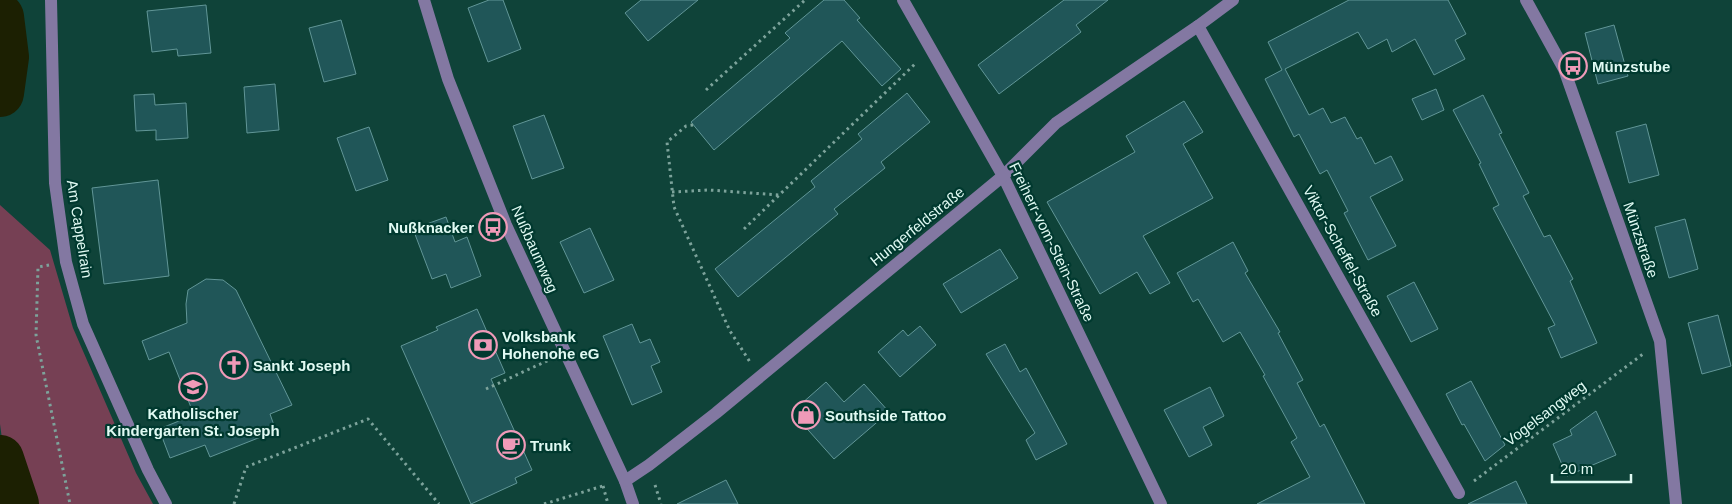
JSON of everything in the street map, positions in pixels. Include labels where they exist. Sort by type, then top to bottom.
[{"type":"street","name":"Am Cappelrain","points":[[52,0],[55,183],[66,262],[83,324],[148,470],[166,504]]},
{"type":"street","name":"Nußbaumweg","points":[[424,0],[448,79],[499,209],[625,481],[632,504]]},
{"type":"street","name":"Freiherr-vom-Stein-Straße","points":[[903,0],[1003,176],[1161,504]]},
{"type":"street","name":"Hungerfeldstraße","points":[[625,481],[649,465],[760,377],[1003,176],[1056,122],[1198,26],[1233,0]]},
{"type":"street","name":"Münzstraße","points":[[1526,0],[1564,69],[1660,341],[1676,504]]},
{"type":"street","name":"Viktor-Scheffel-Straße","points":[[1198,26],[1459,493]]},
{"type":"path","points":[[706,90],[804,0]]},
{"type":"path","points":[[744,229],[918,62],[938,60]]},
{"type":"path","points":[[693,125],[686,126],[667,142],[674,207],[730,331],[760,377]]},
{"type":"path","points":[[672,192],[709,190],[780,195]]},
{"type":"path","points":[[66,262],[38,267],[36,335],[70,504]]},
{"type":"path","name":"Vogelsangweg","points":[[1459,493],[1660,341]]},
{"type":"path","points":[[486,389],[565,353]]},
{"type":"path","points":[[234,504],[246,467],[368,419],[440,504]]},
{"type":"path","points":[[544,504],[603,486],[608,504]]},
{"type":"shaded area","points":[[0,205],[50,250],[73,328],[136,473],[153,504],[24,504],[2,439],[0,424]]},
{"type":"building","points":[[489,0],[503,0],[521,49],[488,62],[468,8]]},
{"type":"building","points":[[641,0],[698,0],[648,41],[625,13]]},
{"type":"building","points":[[824,0],[844,0],[860,18],[857,20],[901,69],[882,86],[842,41],[714,150],[691,122],[790,38],[785,33]]},
{"type":"building","points":[[1064,0],[1108,0],[1076,25],[1081,32],[999,94],[978,65]]},
{"type":"building","points":[[1349,0],[1448,0],[1466,34],[1455,40],[1465,59],[1434,75],[1415,39],[1392,52],[1387,39],[1368,49],[1358,32],[1285,69],[1309,115],[1323,108],[1331,123],[1345,117],[1357,139],[1361,137],[1375,164],[1391,156],[1403,180],[1370,197],[1396,246],[1368,260],[1344,213],[1348,211],[1327,170],[1320,174],[1299,134],[1294,137],[1265,79],[1282,70],[1268,42]]},
{"type":"building","points":[[206,5],[211,53],[178,56],[177,49],[152,52],[147,11]]},
{"type":"building","points":[[341,20],[356,74],[324,82],[309,28]]},
{"type":"building","points":[[1614,25],[1628,76],[1598,84],[1585,33]]},
{"type":"building","points":[[275,84],[279,130],[247,133],[244,87]]},
{"type":"building","points":[[1436,89],[1444,110],[1422,120],[1412,99]]},
{"type":"building","points":[[907,93],[930,122],[881,162],[885,168],[834,209],[838,214],[738,297],[715,269],[815,187],[811,181],[862,139],[858,134]]},
{"type":"building","points":[[154,94],[155,105],[186,103],[188,138],[156,140],[156,130],[136,131],[134,95]]},
{"type":"building","points":[[1483,95],[1502,133],[1499,134],[1529,193],[1523,196],[1544,237],[1550,235],[1573,279],[1570,281],[1597,343],[1561,358],[1548,328],[1555,325],[1493,208],[1499,205],[1479,164],[1481,163],[1453,110]]},
{"type":"building","points":[[1184,101],[1203,132],[1183,144],[1213,198],[1143,236],[1170,283],[1150,294],[1137,272],[1100,294],[1047,202],[1135,152],[1126,136]]},
{"type":"building","points":[[544,115],[564,168],[532,179],[513,126]]},
{"type":"building","points":[[1646,124],[1659,175],[1629,183],[1616,132]]},
{"type":"building","points":[[369,127],[388,180],[356,191],[337,138]]},
{"type":"building","points":[[158,180],[169,276],[104,284],[92,188]]},
{"type":"building","points":[[446,217],[455,242],[467,237],[481,276],[451,288],[446,274],[432,279],[413,229]]},
{"type":"building","points":[[1685,219],[1698,269],[1669,278],[1655,227]]},
{"type":"building","points":[[590,228],[614,280],[584,293],[560,242]]},
{"type":"building","points":[[1233,242],[1248,271],[1245,273],[1280,332],[1278,333],[1303,380],[1297,383],[1320,427],[1324,424],[1365,504],[1257,504],[1310,477],[1291,442],[1297,438],[1263,376],[1265,375],[1240,332],[1223,342],[1198,299],[1193,302],[1177,273]]},
{"type":"building","points":[[1000,249],[1018,278],[961,313],[943,284]]},
{"type":"building","name":"Sankt Joseph","points":[[206,279],[223,280],[236,290],[292,405],[270,414],[276,431],[210,457],[205,445],[170,458],[159,429],[194,415],[169,352],[149,360],[142,341],[187,323],[186,304],[188,290]]},
{"type":"building","points":[[1414,282],[1438,329],[1411,342],[1387,296]]},
{"type":"building","points":[[477,309],[505,373],[491,379],[532,470],[515,478],[517,483],[471,504],[401,346],[438,330],[436,327]]},
{"type":"building","points":[[1718,315],[1731,366],[1702,374],[1688,323]]},
{"type":"building","points":[[632,324],[640,343],[650,339],[660,362],[651,366],[662,392],[632,405],[603,336]]},
{"type":"building","points":[[920,326],[936,345],[900,377],[878,352],[903,330],[908,336]]},
{"type":"building","points":[[1005,344],[1020,372],[1026,368],[1067,444],[1036,460],[1026,440],[1035,433],[986,354]]},
{"type":"building","points":[[1471,381],[1505,445],[1485,461],[1464,424],[1462,425],[1446,394]]},
{"type":"building","points":[[826,382],[844,402],[864,384],[889,412],[834,459],[792,412]]},
{"type":"building","points":[[1210,387],[1224,416],[1203,427],[1212,445],[1189,457],[1164,410]]},
{"type":"building","points":[[1596,411],[1616,455],[1567,476],[1553,444],[1572,435],[1570,430]]},
{"type":"building","points":[[726,480],[738,504],[677,504]]},
{"type":"building","points":[[1516,481],[1527,504],[1468,504]]},
{"type":"waterway","points":[[0,17],[5,57],[0,93]]},
{"type":"waterway","points":[[0,459],[15,504]]},
{"type":"place","name":"Münzstube","points":[[1573,66]]},
{"type":"place","name":"Nußknacker","points":[[493,227]]},
{"type":"place","name":"Volksbank Hohenohe eG","points":[[483,345]]},
{"type":"place","name":"Sankt Joseph","points":[[234,365]]},
{"type":"place","name":"Katholischer Kindergarten St. Joseph","points":[[193,387]]},
{"type":"place","name":"Southside Tattoo","points":[[806,415]]},
{"type":"place","name":"Trunk","points":[[511,445]]}]
